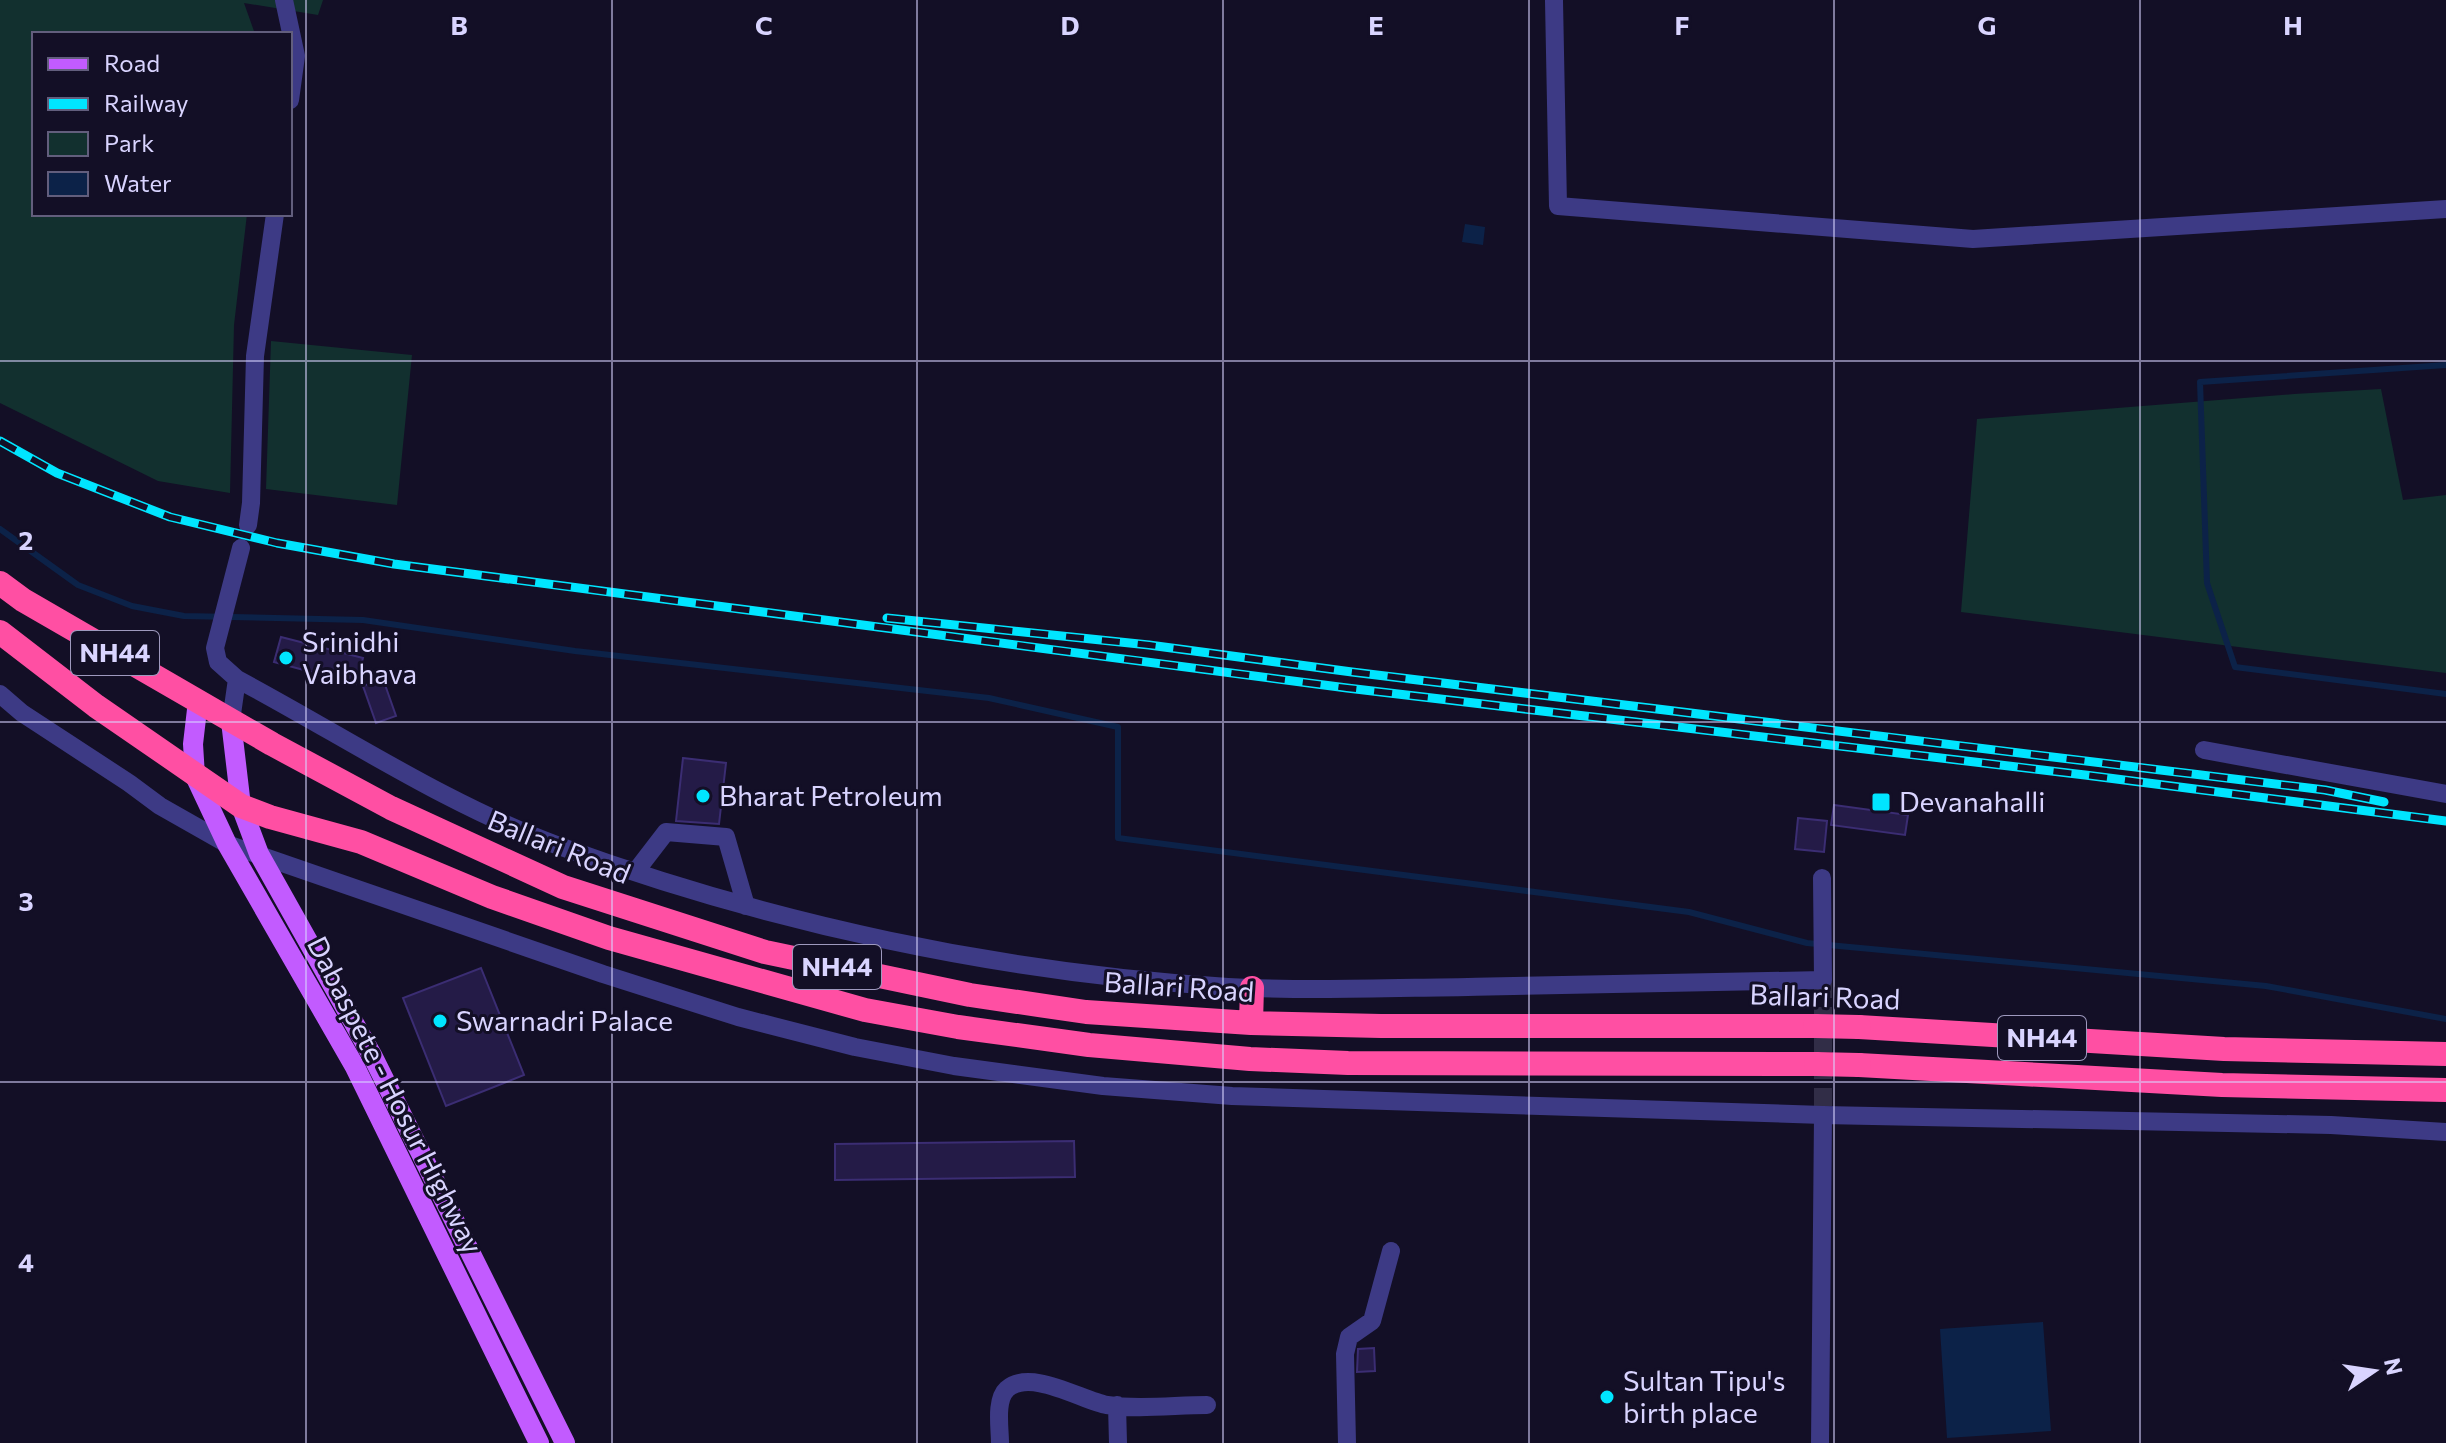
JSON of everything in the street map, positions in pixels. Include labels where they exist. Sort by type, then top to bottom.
[{"type":"highway","name":"Ballari Road","points":[[0,583],[23,600],[231,721],[391,808],[563,887],[765,952],[985,997],[1086,1012],[1251,1023],[1489,1028],[1859,1027],[2224,1049],[2446,1054]]},
{"type":"highway","name":"NH44","points":[[0,632],[96,706],[241,806],[361,842],[492,897],[609,938],[865,1010],[958,1027],[1089,1045],[1250,1059],[1348,1063],[1859,1065],[2222,1085],[2446,1090]]},
{"type":"highway","points":[[1251,1023],[1252,988]]},
{"type":"main road","points":[[195,776],[193,744],[198,701]]},
{"type":"main road","name":"Dabaspete - Hosur Highway","points":[[231,721],[241,806],[259,854],[373,1057],[565,1443]]},
{"type":"main road","name":"Dabaspete - Hosur Highway","points":[[195,776],[227,844],[355,1067],[539,1443]]},
{"type":"street","points":[[284,0],[291,32]]},
{"type":"street","points":[[1554,1],[1558,206],[1973,239],[2446,209]]},
{"type":"street","points":[[292,37],[296,56],[292,85]]},
{"type":"street","points":[[248,525],[255,356],[275,216]]},
{"type":"street","points":[[241,548],[215,648],[218,662],[237,679],[434,791],[556,845],[746,906],[890,940],[1057,970],[1252,988],[1823,980],[1822,878]]},
{"type":"street","points":[[231,721],[237,679]]},
{"type":"street","points":[[0,694],[22,713],[160,806],[227,844],[573,964],[738,1017],[855,1047],[954,1066],[1103,1086],[1232,1096],[1823,1115],[2331,1125],[2446,1132]]},
{"type":"street","points":[[2204,750],[2446,794]]},
{"type":"street","points":[[636,871],[666,832],[726,837],[746,906]]},
{"type":"street","points":[[1820,1443],[1823,1115]]},
{"type":"street","points":[[1347,1443],[1345,1354],[1349,1337],[1372,1321],[1391,1251]]},
{"type":"street","points":[[1000,1443],[1000,1401],[1003,1392],[1011,1386],[1029,1383],[1048,1385],[1107,1405],[1207,1405]]},
{"type":"street","points":[[1117,1405],[1118,1443]]},
{"type":"green space","points":[[0,0],[323,0],[318,15],[244,3],[254,32],[32,32],[32,216],[247,216],[234,325],[230,493],[158,481],[0,403]]},
{"type":"green space","points":[[271,341],[412,355],[397,505],[266,489]]},
{"type":"green space","points":[[2381,389],[2403,500],[2446,495],[2446,673],[1961,612],[1977,419]]},
{"type":"water","points":[[1465,224],[1485,227],[1483,245],[1462,242]]},
{"type":"water","points":[[2043,1322],[2051,1431],[1947,1438],[1940,1329]]},
{"type":"building","points":[[281,637],[363,658],[356,684],[274,662]]},
{"type":"building","points":[[383,679],[396,716],[376,723],[363,686]]},
{"type":"building","points":[[683,758],[726,763],[719,824],[676,821]]},
{"type":"building","points":[[1834,805],[1908,815],[1905,835],[1831,825]]},
{"type":"building","points":[[1798,818],[1827,821],[1824,852],[1795,849]]},
{"type":"building","points":[[481,968],[524,1075],[446,1106],[403,998]]},
{"type":"building","points":[[1074,1141],[1075,1177],[835,1180],[835,1144]]},
{"type":"building","points":[[1374,1348],[1375,1371],[1357,1372],[1358,1349]]},
{"type":"waterway","points":[[2446,365],[2200,382],[2207,583],[2235,667],[2446,694]]},
{"type":"waterway","points":[[0,529],[78,585],[132,606],[184,616],[363,620],[575,651],[989,698],[1118,727],[1118,838],[1689,912],[1807,943],[2266,986],[2446,1019]]},
{"type":"tunnel","points":[[1823,980],[1823,1115]]},
{"type":"railway","points":[[0,441],[57,473],[170,517],[277,543],[394,564],[1347,688],[2446,821]]},
{"type":"railway","points":[[887,618],[1149,645],[2325,790],[2384,802]]},
{"type":"place","name":"Srinidhi Vaibhava","points":[[286,658]]},
{"type":"place","name":"Bharat Petroleum","points":[[703,796]]},
{"type":"place","name":"Devanahalli","points":[[1881,802]]},
{"type":"place","name":"Swarnadri Palace","points":[[440,1021]]},
{"type":"place","name":"Sultan Tipu's birth place","points":[[1607,1397]]}]
